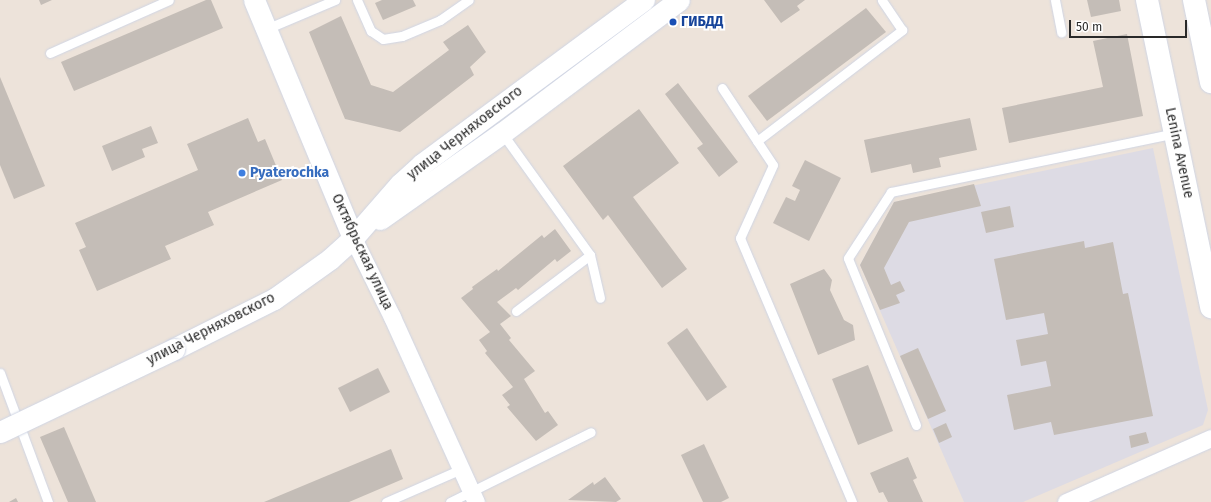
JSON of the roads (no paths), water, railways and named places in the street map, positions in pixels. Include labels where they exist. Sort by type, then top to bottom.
[{"type":"main road","name":"Lenina Avenue","points":[[1147,0],[1211,307]]},
{"type":"main road","points":[[1194,0],[1211,82]]},
{"type":"street","name":"Октябрьская улица","points":[[254,0],[353,238],[473,497]]},
{"type":"street","name":"улица Черняховского","points":[[0,432],[174,349],[274,299],[330,259],[353,238],[400,184],[422,164],[644,0]]},
{"type":"street","points":[[353,238],[502,132],[679,0]]},
{"type":"street","points":[[1066,502],[1211,438]]},
{"type":"lane","points":[[50,53],[169,0]]},
{"type":"lane","points":[[266,29],[335,0]]},
{"type":"lane","points":[[357,0],[371,31],[383,39],[402,36],[440,20],[469,0]]},
{"type":"lane","points":[[757,141],[902,30],[882,0]]},
{"type":"lane","points":[[1055,0],[1061,32]]},
{"type":"lane","points":[[722,88],[773,165],[740,238],[852,502]]},
{"type":"lane","points":[[502,132],[590,255],[600,298]]},
{"type":"lane","points":[[916,425],[848,258],[891,192],[1175,133]]},
{"type":"lane","points":[[516,311],[590,255]]},
{"type":"lane","points":[[0,373],[48,502]]},
{"type":"lane","points":[[450,502],[473,497],[591,432]]},
{"type":"lane","points":[[386,502],[461,469]]},
{"type":"place","name":"ГИБДД","points":[[673,22]]},
{"type":"place","name":"Pyaterochka","points":[[242,173]]}]
